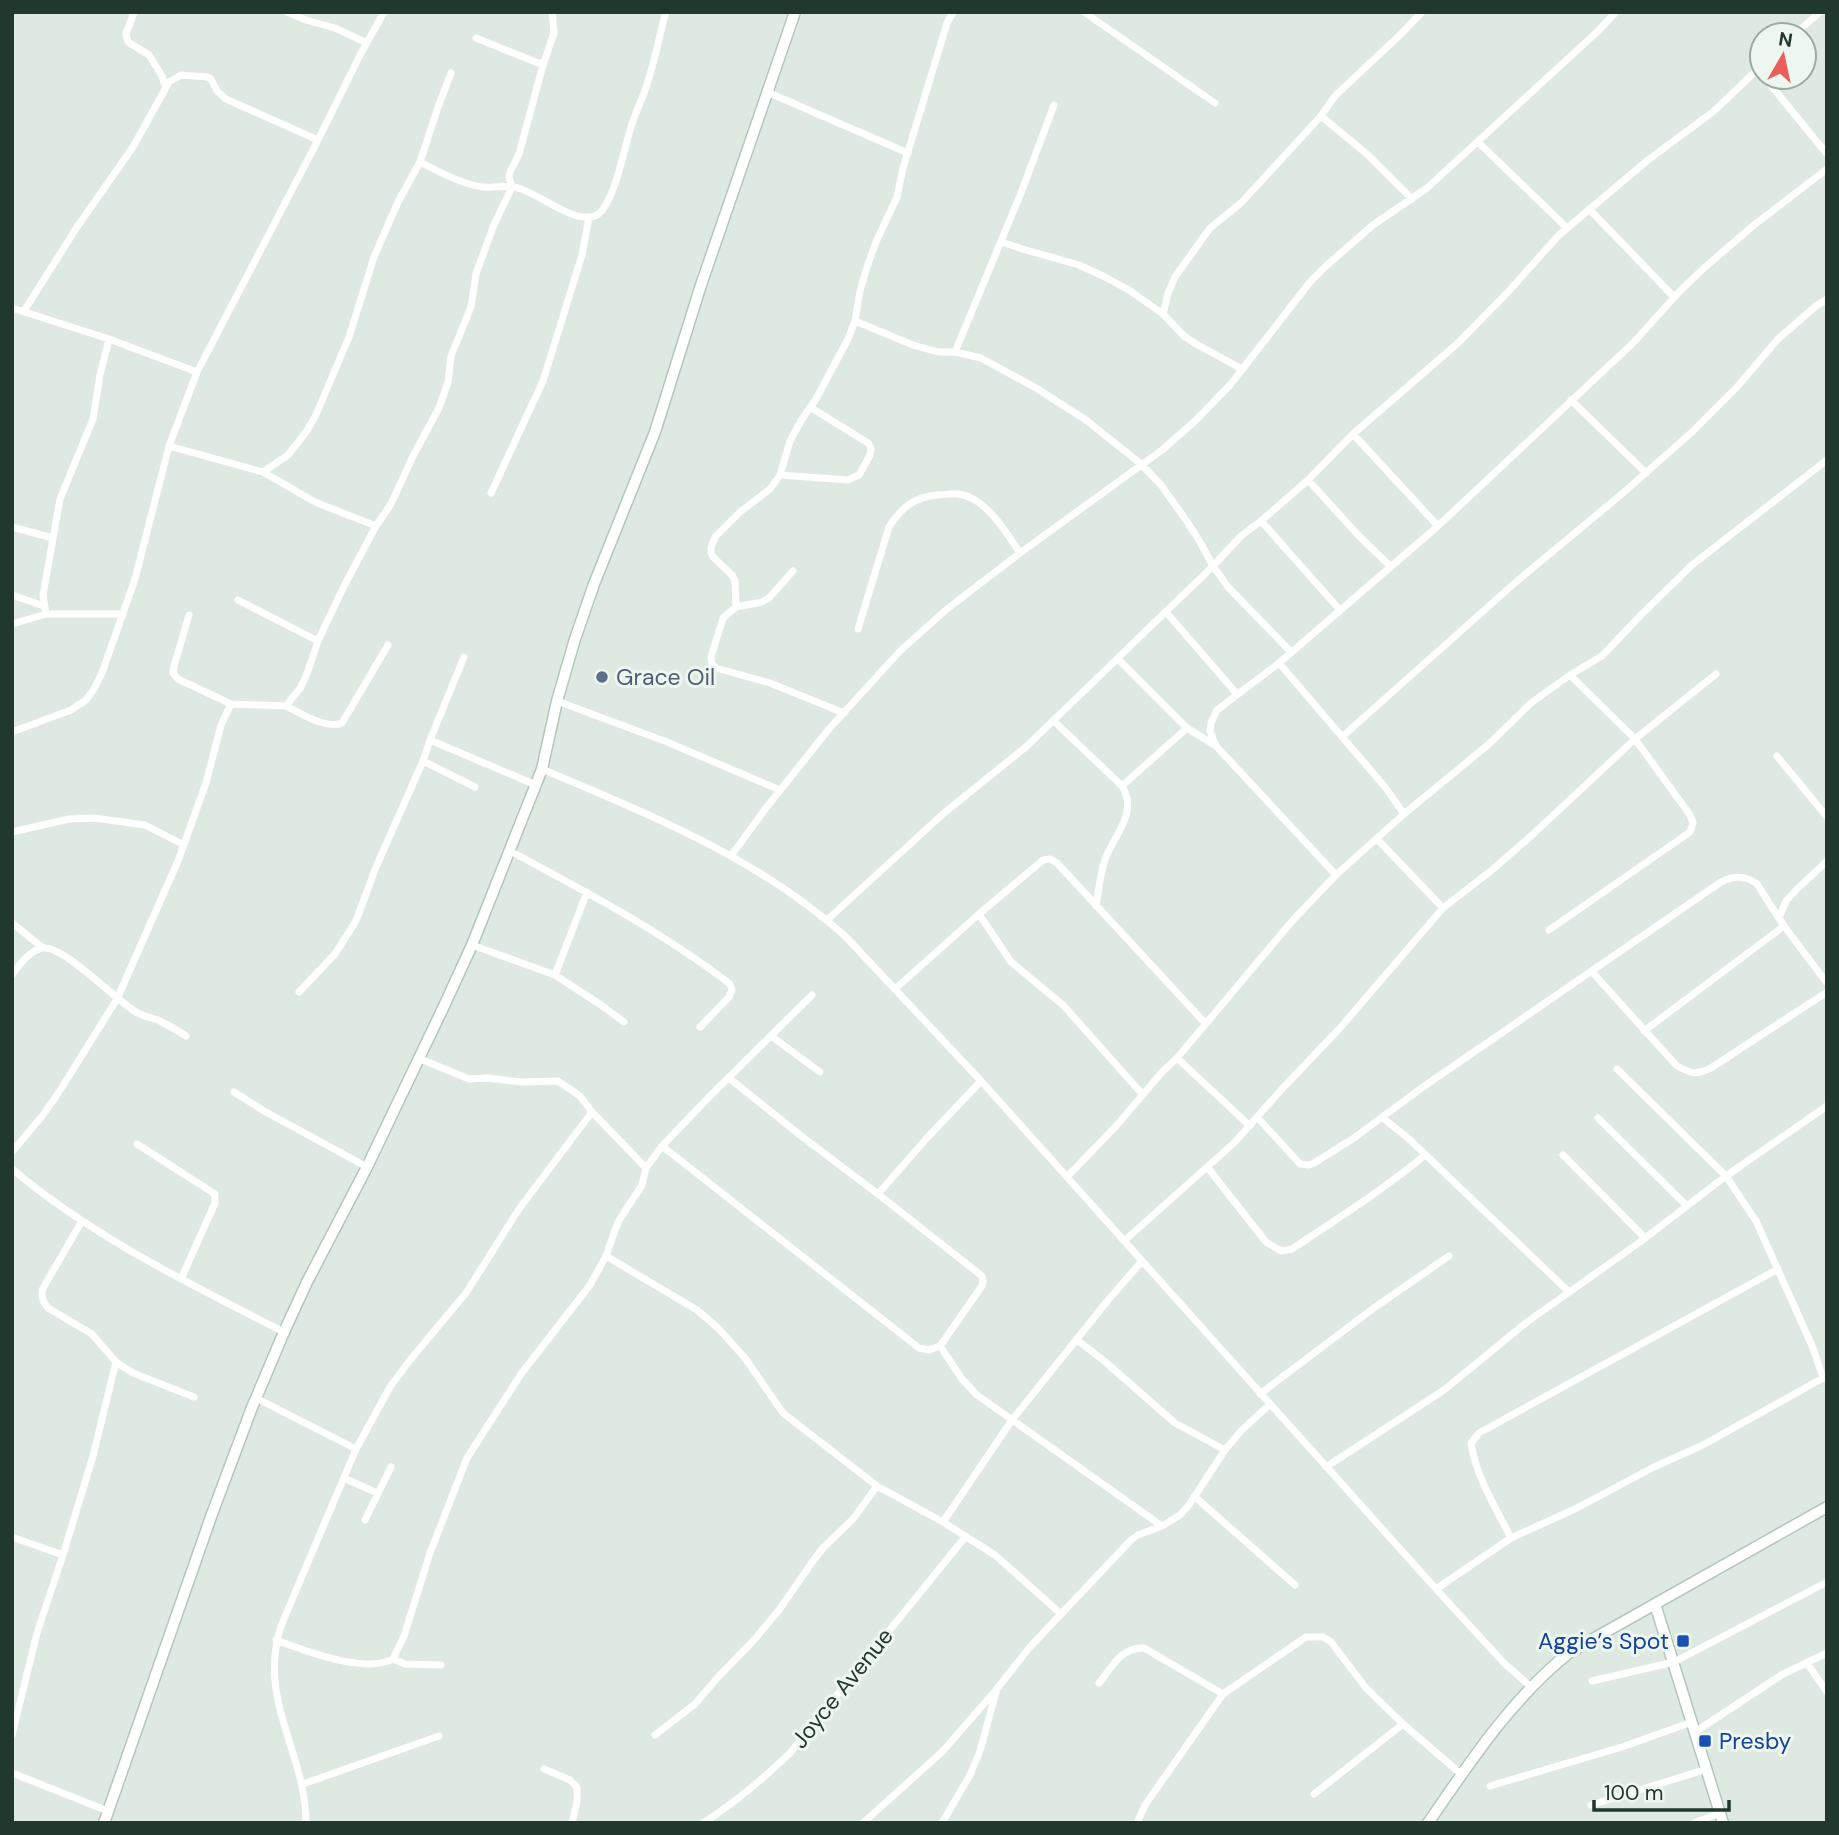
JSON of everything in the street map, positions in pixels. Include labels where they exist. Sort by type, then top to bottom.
[{"type":"main road","points":[[104,1823],[212,1514],[284,1332],[367,1167],[472,945],[536,785],[575,639],[660,417],[701,285],[795,12]]},
{"type":"main road","points":[[1428,1823],[1461,1774],[1531,1687],[1554,1664],[1570,1652],[1827,1507]]},
{"type":"main road","points":[[1655,1604],[1722,1818]]},
{"type":"street","points":[[134,12],[126,34],[128,42],[149,55],[165,86]]},
{"type":"street","points":[[287,12],[335,28],[366,43]]},
{"type":"street","points":[[12,732],[71,710],[86,700],[94,690],[135,579],[169,446],[197,372],[384,12]]},
{"type":"street","points":[[286,706],[301,687],[318,641],[344,586],[391,504],[439,408],[448,382],[451,356],[471,307],[476,274],[493,227],[512,187],[510,172],[519,154],[554,33],[552,12]]},
{"type":"street","points":[[420,162],[472,185],[512,187],[531,193],[568,212],[589,217],[601,212],[607,204],[632,123],[647,85],[666,12]]},
{"type":"street","points":[[736,607],[735,580],[714,558],[711,547],[715,537],[769,489],[780,475],[790,441],[848,339],[855,321],[867,267],[897,197],[944,33],[953,12]]},
{"type":"street","points":[[1084,12],[1215,103]]},
{"type":"street","points":[[1163,314],[1175,277],[1210,228],[1241,202],[1321,116],[1335,96],[1422,12]]},
{"type":"street","points":[[731,856],[780,790],[900,651],[947,609],[1162,450],[1195,421],[1230,385],[1310,282],[1326,266],[1358,237],[1427,188],[1616,12]]},
{"type":"street","points":[[476,38],[543,65]]},
{"type":"street","points":[[264,472],[288,455],[315,417],[349,337],[379,246],[398,202],[420,162],[451,73]]},
{"type":"street","points":[[24,311],[77,227],[133,147],[165,86],[175,78],[181,75],[207,77],[226,99],[318,140]]},
{"type":"street","points":[[827,920],[944,813],[1054,721],[1241,537],[1308,480],[1353,434],[1458,343],[1567,228],[1648,160],[1748,83]]},
{"type":"street","points":[[1776,91],[1827,154]]},
{"type":"street","points":[[767,92],[908,153]]},
{"type":"street","points":[[955,352],[1055,105]]},
{"type":"street","points":[[1321,116],[1368,155],[1412,199]]},
{"type":"street","points":[[1478,142],[1567,228]]},
{"type":"street","points":[[1216,746],[1210,731],[1217,710],[1279,663],[1438,526],[1633,343],[1704,268],[1754,225],[1827,169]]},
{"type":"street","points":[[1589,209],[1674,297]]},
{"type":"street","points":[[491,493],[542,381],[582,255],[589,217]]},
{"type":"street","points":[[1001,242],[1079,265],[1129,290],[1163,314],[1184,336],[1242,369]]},
{"type":"street","points":[[1343,736],[1517,582],[1646,473],[1727,397],[1778,339],[1827,299]]},
{"type":"street","points":[[12,308],[110,339],[197,372]]},
{"type":"street","points":[[855,321],[913,345],[938,352],[955,352],[981,358],[1036,388],[1086,420],[1142,464],[1161,485],[1228,587],[1291,652]]},
{"type":"street","points":[[45,610],[43,596],[62,493],[93,419],[100,374],[110,339]]},
{"type":"street","points":[[1571,400],[1646,473]]},
{"type":"street","points":[[780,475],[848,480],[859,475],[870,455],[868,443],[810,407]]},
{"type":"street","points":[[1353,434],[1438,526]]},
{"type":"street","points":[[169,446],[264,472],[315,502],[376,526]]},
{"type":"street","points":[[1067,1177],[1177,1058],[1293,920],[1336,875],[1404,814],[1489,744],[1531,703],[1602,656],[1692,565],[1827,460]]},
{"type":"street","points":[[1308,480],[1390,566]]},
{"type":"street","points":[[858,629],[890,527],[898,513],[926,496],[958,494],[970,497],[994,516],[1020,553]]},
{"type":"street","points":[[1261,521],[1340,610]]},
{"type":"street","points":[[12,527],[53,538]]},
{"type":"street","points":[[793,571],[769,598],[736,607],[726,614],[711,657],[712,664],[716,668],[771,683],[844,713]]},
{"type":"street","points":[[12,595],[45,610],[122,614]]},
{"type":"street","points":[[238,600],[318,641]]},
{"type":"street","points":[[12,624],[45,610]]},
{"type":"street","points":[[1166,612],[1237,694]]},
{"type":"street","points":[[189,615],[174,666],[173,673],[178,679],[230,704],[286,706],[328,726],[342,723],[388,645]]},
{"type":"street","points":[[299,992],[335,954],[356,921],[464,657]]},
{"type":"street","points":[[1118,659],[1187,729],[1216,746],[1336,875]]},
{"type":"street","points":[[1279,663],[1343,736],[1404,814]]},
{"type":"street","points":[[1124,1241],[1208,1168],[1258,1118],[1443,908],[1531,836],[1635,739],[1716,674]]},
{"type":"street","points":[[1549,930],[1690,832],[1693,824],[1690,815],[1635,739],[1570,675]]},
{"type":"street","points":[[557,701],[667,742],[780,790]]},
{"type":"street","points":[[12,1152],[60,1092],[117,999],[163,899],[184,845],[230,704]]},
{"type":"street","points":[[1054,721],[1122,786],[1126,794],[1128,814],[1105,859],[1096,906]]},
{"type":"street","points":[[1122,786],[1187,729]]},
{"type":"street","points":[[430,740],[536,785]]},
{"type":"street","points":[[1777,756],[1827,817]]},
{"type":"street","points":[[423,761],[475,787]]},
{"type":"street","points":[[542,769],[628,806],[731,856],[777,883],[846,937],[1067,1177],[1436,1589],[1504,1663],[1531,1687]]},
{"type":"street","points":[[12,832],[69,819],[94,818],[145,825],[184,845]]},
{"type":"street","points":[[1377,839],[1443,908]]},
{"type":"street","points":[[510,850],[587,892],[699,960],[730,984],[732,990],[729,997],[700,1027]]},
{"type":"street","points":[[895,989],[1043,860],[1050,859],[1057,863],[1205,1023]]},
{"type":"street","points":[[1779,918],[1786,901],[1827,861]]},
{"type":"street","points":[[1258,1118],[1295,1160],[1309,1165],[1354,1138],[1423,1087],[1729,878],[1739,876],[1751,879],[1757,884],[1784,926],[1827,983]]},
{"type":"street","points":[[555,975],[587,892]]},
{"type":"street","points":[[979,914],[1011,962],[1062,1005],[1143,1095]]},
{"type":"street","points":[[12,923],[43,948],[54,950],[68,958],[136,1013],[167,1024],[186,1036]]},
{"type":"street","points":[[1644,1031],[1784,926]]},
{"type":"street","points":[[472,945],[555,975],[624,1022]]},
{"type":"street","points":[[12,975],[35,951],[43,948]]},
{"type":"street","points":[[1592,972],[1677,1066],[1693,1073],[1711,1068],[1827,992]]},
{"type":"street","points":[[276,1640],[331,1659],[378,1665],[393,1659],[404,1636],[430,1553],[467,1458],[521,1374],[590,1285],[606,1256],[618,1222],[642,1185],[646,1168],[663,1146],[812,995]]},
{"type":"street","points":[[771,1036],[820,1072]]},
{"type":"street","points":[[418,1058],[469,1079],[558,1081],[580,1096],[646,1168]]},
{"type":"street","points":[[1177,1058],[1250,1126]]},
{"type":"street","points":[[1436,1589],[1511,1538],[1703,1445],[1823,1378],[1813,1348],[1756,1221],[1726,1176],[1617,1069]]},
{"type":"street","points":[[663,1146],[919,1348],[929,1350],[940,1346],[982,1286],[982,1276],[729,1078]]},
{"type":"street","points":[[878,1194],[981,1082]]},
{"type":"street","points":[[234,1092],[367,1167]]},
{"type":"street","points":[[1326,1467],[1444,1390],[1527,1322],[1726,1176],[1827,1106]]},
{"type":"street","points":[[306,1823],[303,1784],[279,1710],[274,1664],[276,1640],[356,1449],[390,1387],[466,1293],[519,1209],[592,1112]]},
{"type":"street","points":[[1383,1118],[1401,1131],[1569,1292]]},
{"type":"street","points":[[1598,1118],[1687,1206]]},
{"type":"street","points":[[138,1144],[215,1194],[215,1203],[181,1279]]},
{"type":"street","points":[[1208,1168],[1266,1241],[1281,1251],[1292,1249],[1346,1213],[1424,1155]]},
{"type":"street","points":[[1563,1155],[1645,1238]]},
{"type":"street","points":[[12,1169],[43,1195],[82,1221],[181,1279],[284,1332]]},
{"type":"street","points":[[82,1221],[43,1288],[43,1301],[48,1308],[92,1334],[116,1362],[133,1373],[194,1397]]},
{"type":"street","points":[[606,1256],[708,1319],[745,1358],[783,1413],[877,1486],[943,1522],[995,1555],[1060,1613]]},
{"type":"street","points":[[1260,1394],[1371,1310],[1449,1256]]},
{"type":"street","points":[[943,1522],[1013,1420],[1076,1339],[1142,1261]]},
{"type":"street","points":[[1511,1538],[1473,1455],[1471,1443],[1479,1433],[1778,1269]]},
{"type":"street","points":[[1076,1339],[1175,1423],[1225,1450]]},
{"type":"street","points":[[940,1346],[977,1395],[1162,1526]]},
{"type":"street","points":[[12,1735],[37,1633],[93,1456],[116,1362]]},
{"type":"street","points":[[257,1398],[356,1449]]},
{"type":"street","points":[[863,1823],[942,1752],[1060,1613],[1131,1540],[1180,1515],[1225,1450],[1269,1405]]},
{"type":"street","points":[[365,1520],[391,1467]]},
{"type":"street","points":[[344,1478],[377,1493]]},
{"type":"street","points":[[655,1735],[695,1704],[754,1640],[823,1548],[853,1519],[877,1486]]},
{"type":"street","points":[[1194,1496],[1295,1586]]},
{"type":"street","name":"Joyce Avenue","points":[[703,1823],[762,1780],[790,1753],[966,1536]]},
{"type":"street","points":[[12,1537],[63,1555]]},
{"type":"street","points":[[1592,1681],[1674,1662],[1827,1582]]},
{"type":"street","points":[[1137,1823],[1150,1797],[1223,1694],[1306,1637],[1323,1637],[1331,1642],[1366,1688],[1461,1774]]},
{"type":"street","points":[[1099,1683],[1121,1655],[1134,1648],[1144,1648],[1223,1694]]},
{"type":"street","points":[[1490,1786],[1694,1727],[1783,1674],[1827,1653]]},
{"type":"street","points":[[393,1659],[405,1664],[441,1665]]},
{"type":"street","points":[[1807,1663],[1827,1692]]},
{"type":"street","points":[[942,1823],[970,1775],[980,1751],[996,1690]]},
{"type":"street","points":[[1314,1794],[1403,1724]]},
{"type":"street","points":[[303,1784],[439,1736]]},
{"type":"street","points":[[544,1769],[570,1780],[577,1787],[572,1823]]},
{"type":"street","points":[[1591,1805],[1707,1769]]},
{"type":"street","points":[[12,1773],[108,1811]]},
{"type":"street","points":[[1694,1823],[1722,1818]]},
{"type":"place","name":"Grace Oil","points":[[602,677]]},
{"type":"place","name":"Aggie’s Spot","points":[[1683,1641]]},
{"type":"place","name":"Presby","points":[[1705,1741]]}]
